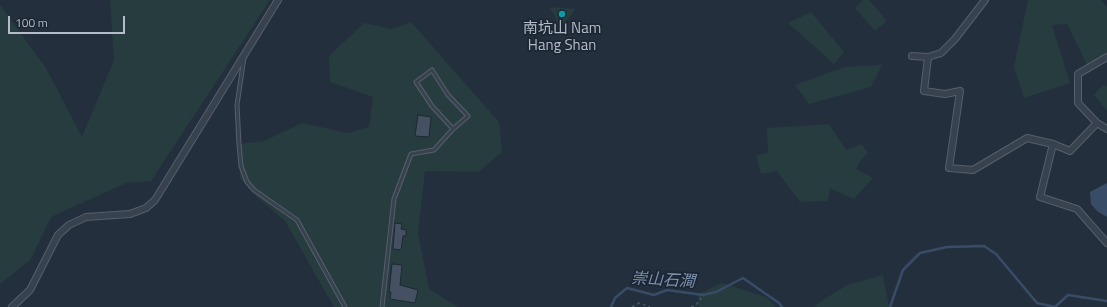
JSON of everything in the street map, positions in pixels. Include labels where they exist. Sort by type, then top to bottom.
[{"type":"street","points":[[12,307],[30,290],[58,235],[69,224],[86,218],[117,216],[136,212],[155,200],[278,0]]},
{"type":"street","points":[[912,56],[928,57],[940,53],[955,39],[985,0]]},
{"type":"street","points":[[928,57],[924,91],[945,94],[960,92],[949,168],[973,170],[1027,138],[1053,144],[1070,151],[1097,123]]},
{"type":"street","points":[[1107,57],[1078,74],[1078,103],[1097,123],[1107,129]]},
{"type":"street","points":[[1053,144],[1040,197],[1077,209],[1107,243]]},
{"type":"lane","points":[[244,55],[237,105],[239,144],[246,182],[254,190],[297,220],[345,307]]},
{"type":"lane","points":[[382,307],[394,199],[411,154],[434,150],[453,129],[468,116],[448,95],[432,70],[416,82],[432,106],[453,129]]},
{"type":"path","points":[[691,307],[695,306],[701,299],[698,295]]},
{"type":"path","points":[[632,307],[639,303],[650,307]]},
{"type":"green space","points":[[110,0],[270,0],[151,181],[126,183],[51,217],[31,259],[0,284],[0,5],[46,68],[82,137],[114,60]]},
{"type":"green space","points":[[863,0],[869,0],[887,21],[875,31],[855,8]]},
{"type":"green space","points":[[1028,0],[1101,0],[1107,7],[1107,58],[1088,67],[1067,24],[1052,25],[1070,83],[1024,98],[1014,67]]},
{"type":"green space","points":[[550,7],[576,9],[560,28]]},
{"type":"green space","points":[[811,12],[844,52],[834,64],[788,23]]},
{"type":"green space","points":[[411,22],[499,122],[502,152],[478,172],[425,171],[418,233],[429,289],[458,307],[334,307],[285,221],[257,197],[240,178],[239,144],[264,141],[302,123],[348,133],[369,127],[373,97],[330,82],[329,56],[364,23],[392,29]]},
{"type":"green space","points":[[882,65],[871,87],[809,104],[795,85],[845,67]]},
{"type":"green space","points":[[1103,85],[1107,86],[1107,111],[1094,95]]},
{"type":"green space","points":[[829,124],[846,150],[862,144],[868,153],[860,161],[856,169],[873,178],[854,199],[830,188],[828,201],[800,202],[777,171],[761,174],[756,155],[768,153],[767,128]]},
{"type":"green space","points":[[883,275],[889,307],[814,307],[847,285]]},
{"type":"green space","points":[[722,283],[766,297],[776,307],[699,307],[698,294]]},
{"type":"water","points":[[1107,183],[1107,217],[1097,211],[1091,204],[1090,192]]},
{"type":"building","points":[[418,115],[431,117],[429,137],[415,136]]},
{"type":"building","points":[[395,223],[402,224],[401,229],[406,230],[406,236],[403,236],[401,250],[393,249]]},
{"type":"building","points":[[392,264],[402,265],[400,285],[418,290],[415,303],[390,299],[391,292],[389,292]]},
{"type":"waterway","name":"崇山石澗","points":[[890,307],[903,270],[920,253],[947,247],[984,246],[996,254],[1037,303],[1055,307],[1068,295],[1107,301]]},
{"type":"waterway","name":"崇山石澗","points":[[611,307],[615,298],[627,288],[654,295],[667,290],[703,295],[716,292],[743,278],[779,303],[782,307]]},
{"type":"place","name":"南坑山 Nam Hang Shan","points":[[562,14]]}]
